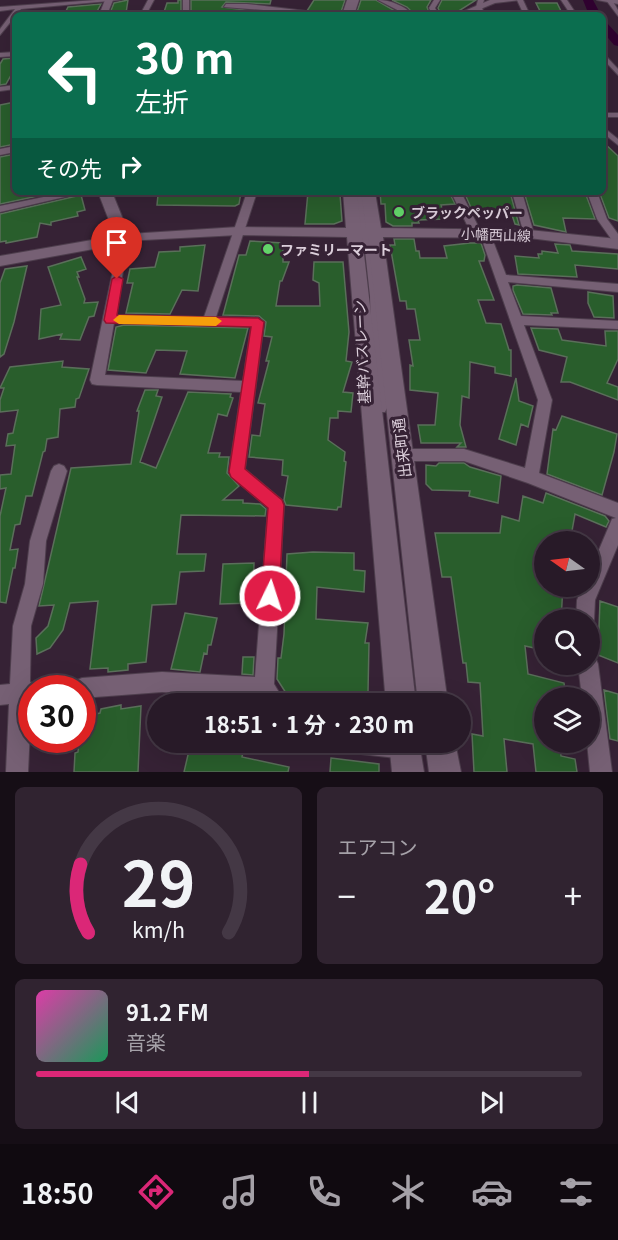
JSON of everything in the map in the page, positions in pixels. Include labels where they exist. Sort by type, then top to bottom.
[{"type":"main road","points":[[480,7],[494,1],[518,0]]},
{"type":"main road","points":[[0,261],[124,239],[106,195]]},
{"type":"main road","name":"出来町通","points":[[351,195],[364,231],[402,455],[432,693]]},
{"type":"main road","name":"出来町通","points":[[368,195],[364,231],[381,494],[400,693]]},
{"type":"main road","name":"小幡西山線","points":[[124,239],[238,231],[364,231],[529,234],[618,242]]},
{"type":"main road","points":[[442,753],[445,772]]},
{"type":"street","points":[[0,9],[117,0]]},
{"type":"street","points":[[268,8],[274,0]]},
{"type":"street","points":[[381,0],[407,12]]},
{"type":"street","points":[[609,1],[618,14]]},
{"type":"street","points":[[225,3],[294,12]]},
{"type":"street","points":[[301,12],[311,3]]},
{"type":"street","points":[[16,12],[19,8]]},
{"type":"street","points":[[3,32],[12,18]]},
{"type":"street","points":[[606,59],[618,73]]},
{"type":"street","points":[[606,132],[618,143]]},
{"type":"street","points":[[209,321],[251,195]]},
{"type":"street","points":[[357,195],[364,231]]},
{"type":"street","points":[[458,195],[481,233],[501,278],[545,400],[531,477]]},
{"type":"street","points":[[518,195],[529,234]]},
{"type":"street","points":[[593,195],[602,219],[618,242]]},
{"type":"street","points":[[0,209],[42,196]]},
{"type":"street","points":[[124,239],[97,380],[249,387]]},
{"type":"street","points":[[501,278],[618,288]]},
{"type":"street","points":[[110,320],[258,322],[237,472],[276,505],[264,687],[268,693]]},
{"type":"street","points":[[516,320],[618,325]]},
{"type":"street","points":[[402,455],[464,455],[531,477],[618,512]]},
{"type":"street","points":[[17,772],[17,694],[22,626],[34,584],[40,532],[59,471]]},
{"type":"street","points":[[586,609],[586,600],[618,525]]},
{"type":"street","points":[[589,675],[601,772]]},
{"type":"street","points":[[96,687],[162,682],[264,687]]},
{"type":"building","points":[[128,0],[126,12],[110,12],[114,3]]},
{"type":"building","points":[[178,0],[181,0],[181,12],[164,12],[167,3],[178,3]]},
{"type":"building","points":[[191,0],[271,0],[270,4],[226,2],[222,7],[260,12],[191,12]]},
{"type":"building","points":[[314,0],[345,0],[341,12],[306,12]]},
{"type":"building","points":[[361,0],[376,0],[397,12],[357,12]]},
{"type":"building","points":[[392,0],[431,0],[427,7],[429,12],[412,12]]},
{"type":"building","points":[[442,0],[476,0],[457,12],[440,12],[438,8]]},
{"type":"building","points":[[536,3],[557,3],[562,12],[540,12]]},
{"type":"building","points":[[101,4],[97,12],[66,12],[68,7]]},
{"type":"building","points":[[12,58],[12,73],[6,84],[0,85],[0,64],[3,59]]},
{"type":"building","points":[[12,103],[12,145],[0,147],[0,105]]},
{"type":"building","points":[[606,145],[618,156],[618,221],[609,218],[600,195],[606,195]]},
{"type":"building","points":[[12,155],[12,195],[43,195],[0,204],[0,157]]},
{"type":"building","points":[[81,195],[85,210],[77,212],[78,216],[51,222],[51,225],[40,223],[37,237],[0,242],[0,214]]},
{"type":"building","points":[[158,195],[240,195],[239,204],[235,206],[157,205]]},
{"type":"building","points":[[308,195],[340,195],[342,221],[334,224],[305,224]]},
{"type":"building","points":[[380,195],[450,195],[455,204],[441,205],[445,219],[418,220],[419,223],[412,223],[412,226],[393,226],[386,222],[385,204],[381,204]]},
{"type":"building","points":[[465,195],[511,195],[519,225],[515,224],[511,212],[473,212]]},
{"type":"building","points":[[525,195],[586,195],[595,219],[563,218],[566,232],[534,225]]},
{"type":"building","points":[[394,239],[414,239],[420,258],[447,258],[444,246],[481,243],[485,255],[484,261],[479,261],[494,300],[478,300],[486,323],[501,324],[509,350],[511,350],[511,376],[495,373],[495,367],[470,362],[469,398],[462,396],[460,425],[466,447],[457,447],[461,443],[421,443],[418,425],[435,425],[438,393],[410,390],[410,365],[413,366],[409,340],[420,340],[415,309],[407,309],[406,301],[400,301],[390,245],[395,245]]},
{"type":"building","points":[[250,241],[283,243],[283,262],[289,262],[282,281],[280,281],[276,306],[320,306],[319,283],[313,280],[314,262],[343,262],[349,332],[346,361],[352,362],[343,392],[353,393],[351,412],[338,411],[338,418],[330,418],[328,440],[345,452],[344,461],[346,462],[341,507],[337,510],[286,505],[284,500],[288,476],[282,475],[283,460],[249,457],[252,435],[260,436],[265,404],[258,403],[269,361],[266,361],[272,337],[264,336],[266,322],[259,316],[223,315],[239,255],[246,255]]},
{"type":"building","points":[[555,244],[570,245],[572,251],[618,254],[618,269],[575,265],[577,277],[518,274],[515,256],[539,258],[538,254],[542,254],[542,251],[558,253]]},
{"type":"building","points":[[205,245],[198,291],[182,290],[170,314],[126,313],[133,283],[127,283],[130,269],[155,267],[159,252],[180,251],[180,247]]},
{"type":"building","points":[[81,257],[86,269],[77,272],[79,277],[77,277],[85,299],[84,303],[98,302],[94,316],[89,317],[80,340],[60,339],[62,334],[39,339],[41,309],[61,305],[48,267]]},
{"type":"building","points":[[27,266],[14,322],[4,354],[0,357],[0,283],[5,269]]},
{"type":"building","points":[[513,286],[551,288],[558,313],[551,313],[552,315],[523,314],[513,290]]},
{"type":"building","points":[[588,292],[613,296],[614,318],[594,317],[588,303]]},
{"type":"building","points":[[124,325],[248,328],[235,378],[180,374],[187,351],[156,350],[146,373],[108,370],[116,327]]},
{"type":"building","points":[[531,328],[558,329],[562,340],[606,346],[605,331],[618,331],[618,359],[607,383],[618,387],[618,400],[570,382],[561,382],[567,357],[539,350]]},
{"type":"building","points":[[63,361],[62,367],[89,369],[79,398],[76,399],[75,407],[60,409],[58,437],[47,439],[32,496],[26,496],[20,524],[15,525],[10,550],[18,549],[15,568],[13,568],[6,603],[0,602],[0,516],[6,488],[0,489],[0,475],[11,474],[15,445],[6,446],[8,434],[13,433],[18,410],[0,412],[0,400],[4,388],[0,388],[10,367]]},
{"type":"building","points":[[516,378],[519,401],[533,406],[528,427],[521,424],[516,445],[499,439]]},
{"type":"building","points":[[145,390],[158,390],[156,396],[162,397],[140,462],[156,468],[188,392],[231,394],[230,397],[233,398],[227,416],[218,414],[208,453],[220,453],[219,457],[229,457],[227,473],[239,486],[223,500],[243,500],[243,503],[260,504],[266,509],[265,516],[181,515],[177,554],[206,554],[204,571],[180,572],[176,604],[152,605],[146,662],[128,664],[128,670],[108,672],[108,668],[90,669],[98,601],[70,603],[63,630],[50,648],[37,654],[36,638],[48,626],[54,605],[39,606],[71,468],[131,464],[139,411],[137,411]]},
{"type":"building","points":[[562,416],[617,434],[602,495],[547,474],[553,429],[556,430]]},
{"type":"building","points":[[439,463],[464,463],[501,476],[498,503],[469,496],[470,491],[432,490],[426,484],[426,465],[436,466]]},
{"type":"building","points":[[546,493],[605,516],[609,521],[606,527],[575,514],[572,531],[534,531],[534,597],[562,597],[562,609],[534,609],[534,648],[525,646],[528,674],[564,683],[565,687],[534,687],[534,753],[561,753],[561,756],[575,759],[577,772],[536,772],[533,744],[504,739],[507,772],[474,772],[472,734],[483,736],[480,683],[468,682],[466,663],[463,663],[451,577],[442,577],[435,533],[500,533],[502,516],[519,521],[523,496],[543,503]]},
{"type":"building","points":[[354,553],[354,570],[365,571],[364,592],[317,587],[316,619],[368,623],[365,643],[369,643],[367,693],[286,693],[277,679],[278,658],[281,658],[284,634],[287,554]]},
{"type":"building","points":[[254,563],[253,603],[220,604],[223,564]]},
{"type":"building","points":[[600,601],[618,607],[618,663],[600,656]]},
{"type":"building","points":[[185,613],[217,618],[211,645],[208,645],[207,654],[204,653],[200,672],[171,669]]},
{"type":"building","points":[[243,657],[254,657],[253,675],[242,674]]},
{"type":"building","points":[[604,690],[618,694],[618,741],[610,739]]},
{"type":"building","points":[[121,705],[121,709],[141,706],[138,772],[74,772],[75,753],[96,753],[96,714],[100,713],[101,709]]},
{"type":"building","points":[[188,753],[243,753],[242,757],[289,767],[288,772],[184,772]]},
{"type":"building","points":[[331,758],[379,764],[379,772],[330,772]]},
{"type":"waterway","points":[[588,0],[594,12]]},
{"type":"waterway","points":[[606,28],[618,42]]},
{"type":"slow traffic","points":[[119,320],[216,321]]},
{"type":"place","name":"ブラックペッパー","points":[[399,212]]},
{"type":"place","name":"ファミリーマート","points":[[268,249]]},
{"type":"route","points":[[117,279],[110,320],[258,322],[237,472],[276,505],[270,596]]}]
